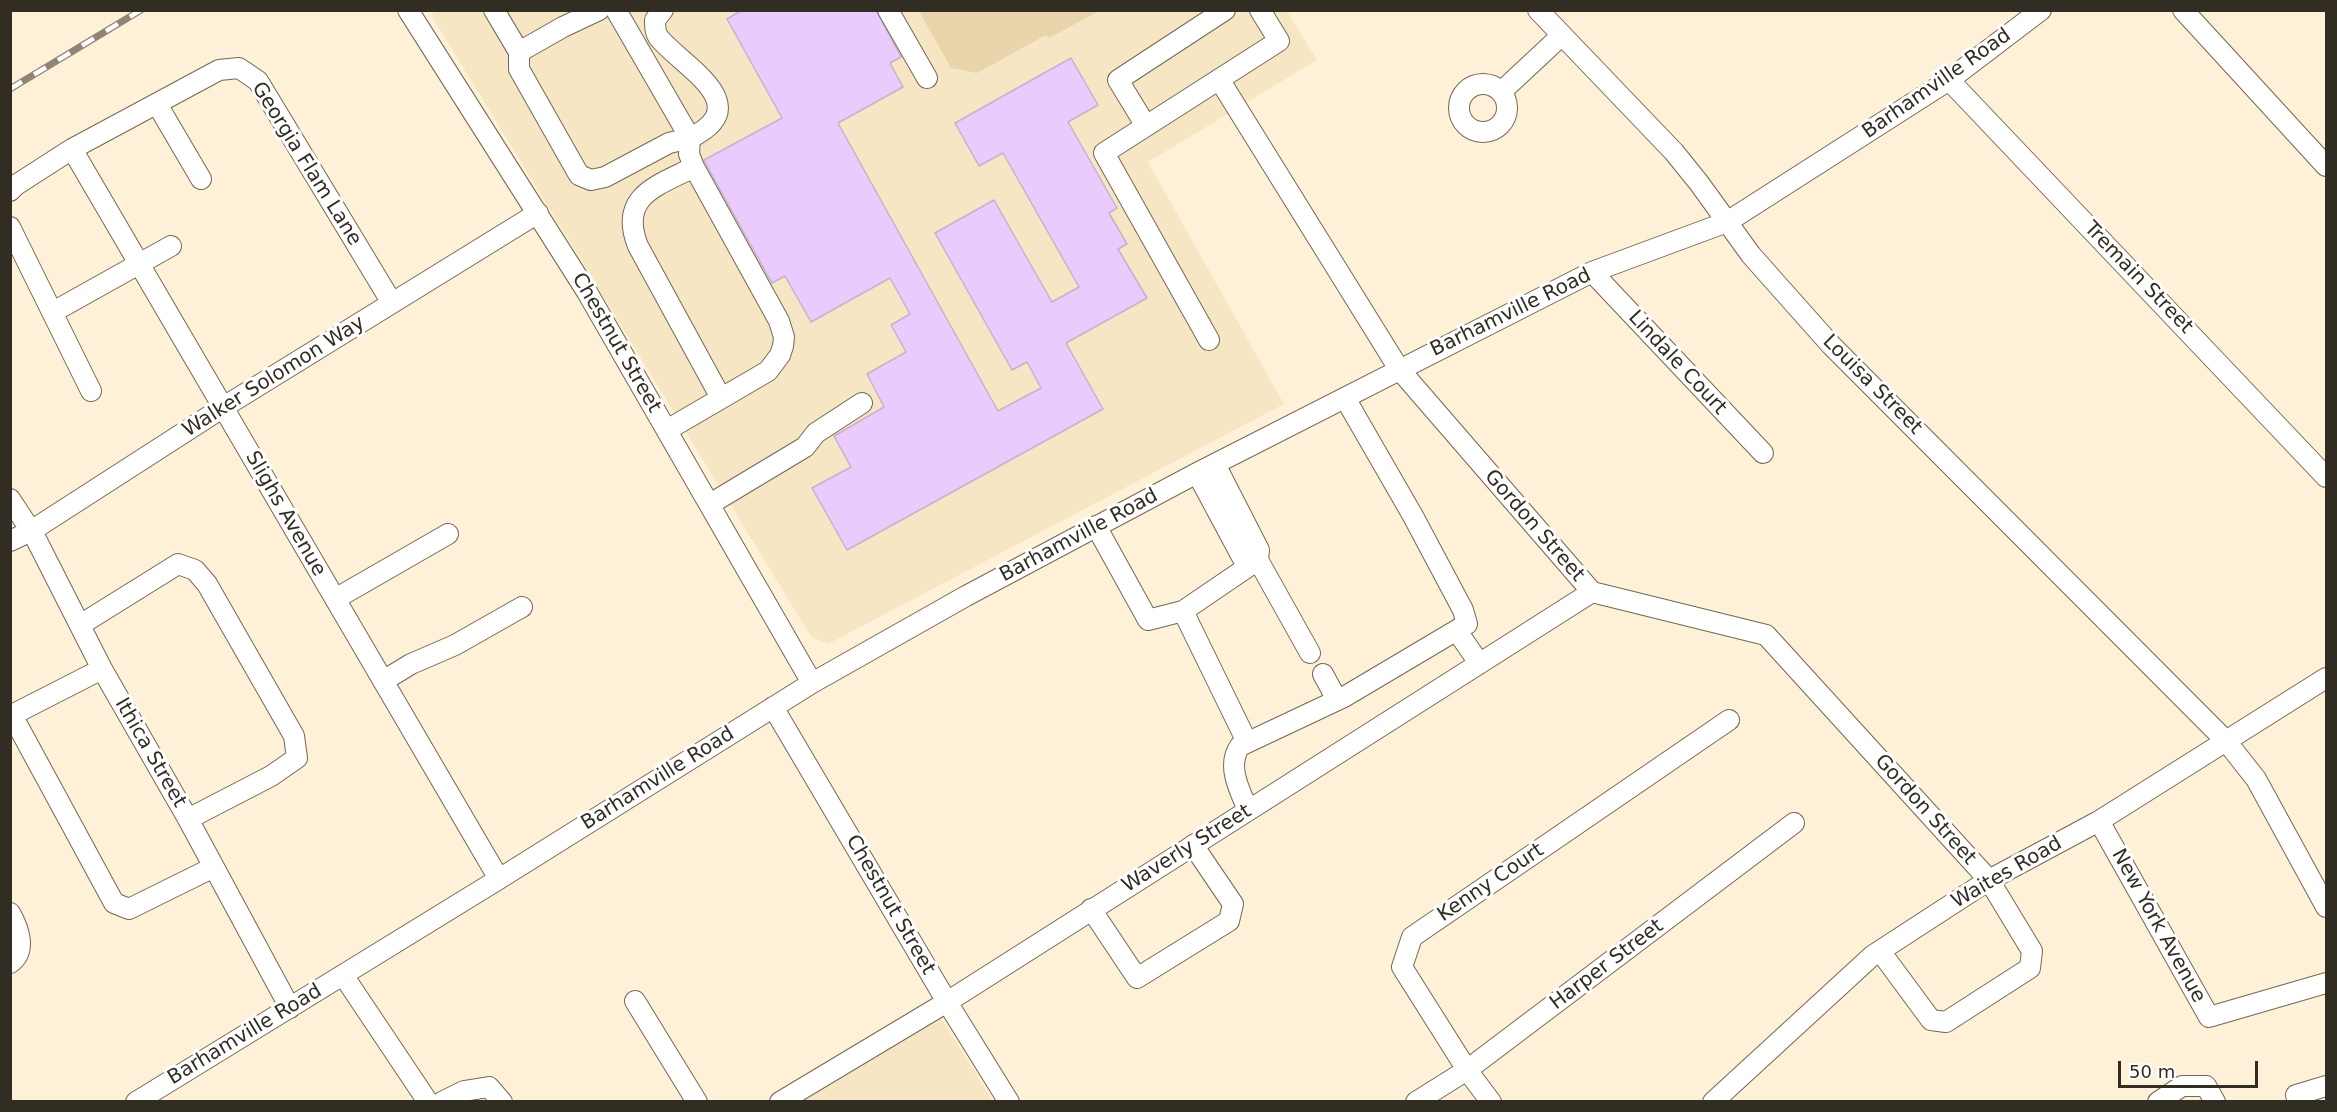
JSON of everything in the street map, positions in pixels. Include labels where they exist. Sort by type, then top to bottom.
[{"type":"street","name":"Chestnut Street","points":[[408,10],[587,292],[813,683]]},
{"type":"street","points":[[495,10],[519,52],[519,69],[579,175],[591,180],[605,177],[669,143],[690,138],[709,127],[714,120],[717,103],[707,82],[658,37],[655,27],[657,12]]},
{"type":"street","points":[[519,52],[599,10]]},
{"type":"street","points":[[616,10],[690,138],[689,154],[694,167],[779,321],[784,337],[780,355],[768,372],[667,430]]},
{"type":"street","points":[[888,10],[927,78]]},
{"type":"street","points":[[1146,126],[1118,80],[1225,10]]},
{"type":"street","points":[[1209,340],[1104,153],[1279,41],[1260,10]]},
{"type":"street","name":"Louisa Street","points":[[1538,10],[1674,152],[1751,255],[1831,345],[2226,741]]},
{"type":"street","name":"Barhamville Road","points":[[136,1101],[499,879],[773,707],[966,596],[1197,473],[1592,272],[1727,222],[1949,80],[2042,10]]},
{"type":"street","points":[[2183,10],[2326,166]]},
{"type":"street","points":[[1502,92],[1561,36]]},
{"type":"street","name":"Georgia Flam Lane","points":[[10,191],[15,185],[72,149],[219,70],[239,68],[258,81],[392,303]]},
{"type":"street","name":"Gordon Street","points":[[1219,79],[1399,369],[1592,592],[1766,635],[1989,880],[2032,951],[2030,968],[1946,1022],[1931,1020],[1880,951]]},
{"type":"street","name":"Tremain Street","points":[[1949,80],[2326,477]]},
{"type":"street","points":[[157,104],[201,179]]},
{"type":"street","name":"Slighs Avenue","points":[[72,149],[499,879]]},
{"type":"street","points":[[694,167],[651,189],[644,195],[634,208],[631,225],[638,246],[721,398]]},
{"type":"street","name":"Walker Solomon Way","points":[[10,541],[31,531],[222,408],[538,213]]},
{"type":"street","points":[[10,227],[91,391]]},
{"type":"street","points":[[53,312],[138,262],[171,246]]},
{"type":"street","name":"Lindale Court","points":[[1592,272],[1763,453]]},
{"type":"street","points":[[1248,810],[1234,775],[1236,752],[1247,742],[1337,700],[1467,624],[1463,610],[1345,398]]},
{"type":"street","points":[[710,504],[806,447],[816,433],[862,403]]},
{"type":"street","points":[[1215,464],[1259,550],[1258,560],[1310,653]]},
{"type":"street","points":[[1197,473],[1242,557],[1258,560]]},
{"type":"street","name":"Ithica Street","points":[[10,499],[31,531],[102,669],[188,819],[290,1008]]},
{"type":"street","points":[[1096,526],[1148,620],[1183,611],[1258,560]]},
{"type":"street","points":[[334,599],[448,534]]},
{"type":"street","points":[[80,625],[178,564],[195,570],[207,584],[294,736],[297,758],[271,776],[188,819]]},
{"type":"street","name":"Waverly Street","points":[[780,1101],[947,1002],[1592,592]]},
{"type":"street","points":[[383,681],[411,664],[455,645],[522,607]]},
{"type":"street","points":[[1183,611],[1247,742]]},
{"type":"street","points":[[1457,631],[1479,663]]},
{"type":"street","points":[[102,669],[11,715],[114,903],[129,909],[214,867]]},
{"type":"street","points":[[1323,674],[1337,700]]},
{"type":"street","name":"Waites Road","points":[[1713,1101],[1880,951],[1989,880],[2099,821],[2326,678]]},
{"type":"street","name":"Chestnut Street","points":[[773,707],[1008,1101]]},
{"type":"street","name":"Kenny Court","points":[[1491,1101],[1467,1070],[1402,967],[1412,937],[1729,720]]},
{"type":"street","points":[[2226,741],[2256,779],[2326,907]]},
{"type":"street","name":"New York Avenue","points":[[2099,821],[2209,1017],[2326,983]]},
{"type":"street","name":"Harper Street","points":[[1416,1101],[1467,1070],[1794,823]]},
{"type":"street","points":[[1091,909],[1137,978],[1229,921],[1233,904],[1193,845]]},
{"type":"street","points":[[10,913],[21,946],[17,958],[10,963]]},
{"type":"street","points":[[343,975],[428,1101]]},
{"type":"street","points":[[635,1001],[697,1101]]},
{"type":"street","points":[[2158,1101],[2182,1086],[2206,1086],[2215,1101]]},
{"type":"street","points":[[2298,1101],[2296,1095],[2326,1086]]},
{"type":"street","points":[[442,1101],[464,1091],[495,1094]]},
{"type":"shaded area","points":[[438,10],[1287,11],[1317,60],[1148,162],[1284,404],[828,644],[812,638],[431,15]]},
{"type":"shaded area","points":[[919,11],[1099,11],[1049,38],[1046,35],[977,73],[951,68]]},
{"type":"shaded area","points":[[941,1018],[993,1101],[802,1101]]},
{"type":"building","points":[[742,10],[876,10],[901,57],[890,63],[903,87],[838,123],[998,411],[1041,388],[1027,362],[1012,370],[935,233],[994,200],[1052,302],[1079,287],[1003,153],[979,166],[955,123],[1071,58],[1098,105],[1068,122],[1117,208],[1109,213],[1127,244],[1118,249],[1147,298],[1066,343],[1103,409],[847,550],[812,488],[851,467],[834,436],[884,407],[867,374],[906,352],[891,325],[910,314],[890,278],[811,322],[785,276],[772,283],[718,186],[704,160],[782,118],[727,19]]},
{"type":"railway","points":[[10,89],[141,10]]}]
